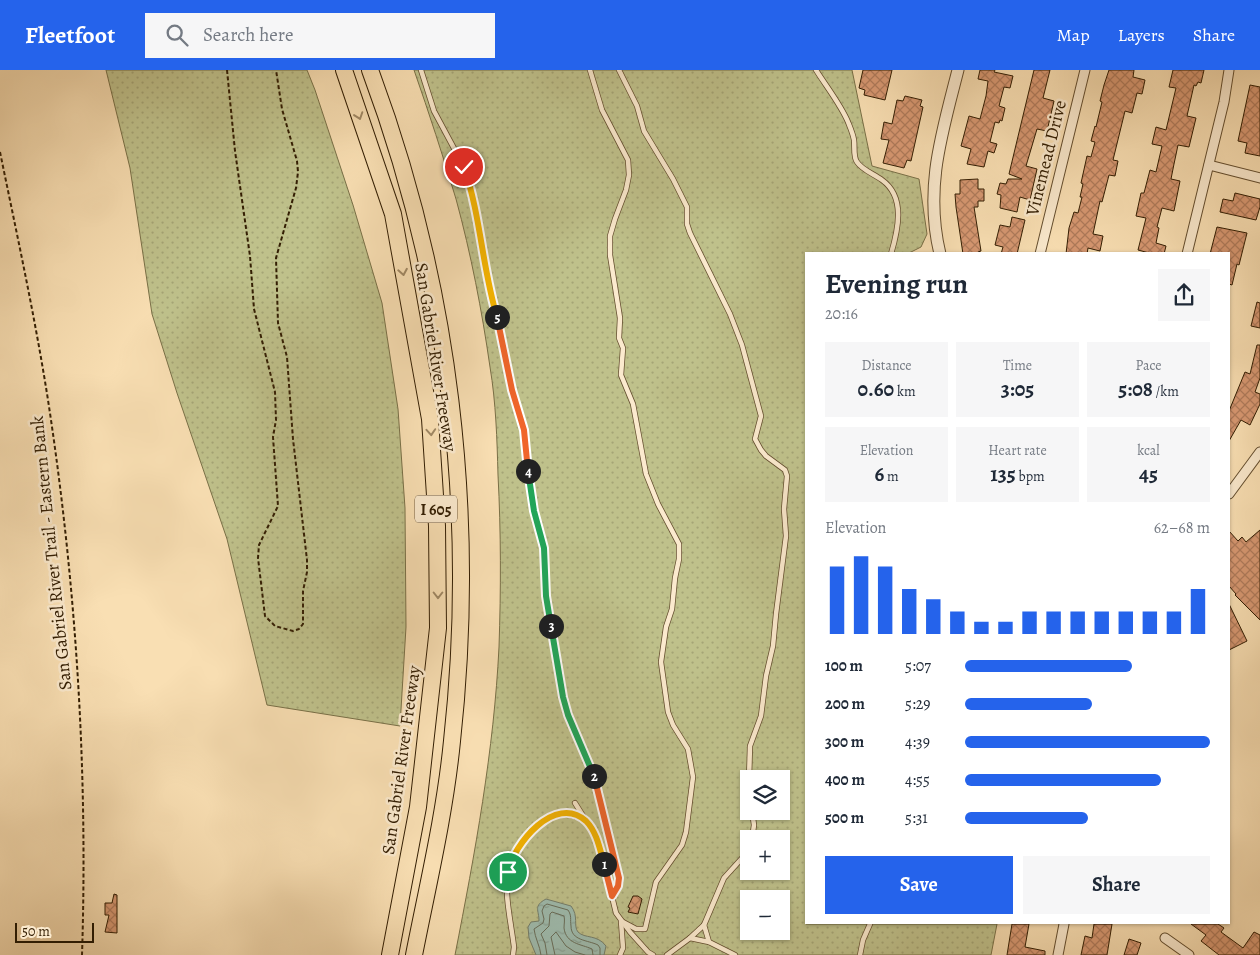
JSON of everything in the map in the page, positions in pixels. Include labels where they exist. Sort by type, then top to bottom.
[{"type":"highway","name":"San Gabriel River Freeway","points":[[344,70],[392,214],[430,419],[437,526],[438,628],[436,647],[418,807],[390,955]]},
{"type":"highway","points":[[360,70],[391,162],[424,292],[437,374],[445,443],[449,506],[451,622],[448,674],[438,770],[404,955]]},
{"type":"highway","points":[[370,70],[410,188],[427,257],[447,365],[460,493],[462,605],[452,742],[443,807],[414,955]]},
{"type":"highway","name":"San Gabriel River Freeway","points":[[382,70],[421,193],[446,300],[464,422],[472,536],[470,652],[463,736],[450,822],[425,955]]},
{"type":"street","points":[[939,252],[936,239],[933,207],[934,170],[958,70]]},
{"type":"street","name":"Vinemead Drive","points":[[1040,252],[1085,70]]},
{"type":"street","points":[[1187,252],[1230,70]]},
{"type":"street","points":[[1208,165],[1260,178]]},
{"type":"street","points":[[1230,493],[1260,452]]},
{"type":"street","points":[[1058,955],[1064,924]]},
{"type":"street","points":[[1165,938],[1189,955]]},
{"type":"lane","points":[[421,70],[434,111],[464,167],[473,194],[481,234],[485,271],[500,327],[512,390],[524,430],[531,496],[544,548],[546,596],[563,697],[568,715],[594,776],[618,870],[618,886],[612,896]]},
{"type":"lane","points":[[590,70],[602,110],[628,160],[629,175],[626,190],[614,219],[610,236],[611,262],[620,318],[620,338],[623,348],[621,375],[632,404],[646,474],[658,504],[679,544],[679,559],[672,610],[666,628],[661,662],[668,712],[688,749],[694,776],[686,832],[682,845],[656,882],[645,929],[636,929],[621,921]]},
{"type":"lane","points":[[619,70],[637,106],[644,131],[673,179],[687,207],[687,224],[690,233],[737,330],[761,416],[755,439],[766,456],[785,470],[787,476],[784,504],[786,536],[776,614],[776,628],[766,676],[761,716],[750,746],[749,770]]},
{"type":"lane","points":[[816,70],[848,121],[854,140],[856,161],[860,166],[884,181],[892,190],[899,218],[897,235],[892,252]]},
{"type":"lane","points":[[575,803],[598,841],[616,912],[621,921],[648,952],[653,955]]},
{"type":"lane","points":[[513,955],[514,947],[507,884],[512,856],[533,830],[550,816],[570,814],[586,821]]},
{"type":"lane","points":[[667,955],[704,925],[724,878],[740,860]]},
{"type":"lane","points":[[620,955],[623,948],[621,921]]},
{"type":"lane","points":[[860,955],[863,940],[870,924]]},
{"type":"lane","points":[[704,925],[710,942]]},
{"type":"lane","points":[[690,938],[710,942],[735,955]]},
{"type":"path","points":[[227,70],[235,151],[250,256],[254,308],[275,392],[276,420],[273,437],[278,506],[259,545],[259,573],[265,616],[275,626],[293,631],[299,629],[303,624],[303,591],[307,572],[307,560],[293,439],[287,357],[278,323],[276,258],[296,188],[298,172],[297,160],[282,110],[276,70]]},
{"type":"path","name":"San Gabriel River Trail - Eastern Bank","points":[[0,152],[37,336],[54,445],[68,557],[77,673],[82,778],[84,851],[82,955]]},
{"type":"green space","points":[[106,70],[307,70],[353,205],[382,303],[398,409],[405,508],[406,627],[400,726],[267,705],[227,539],[152,314],[130,168]]},
{"type":"green space","points":[[414,70],[852,70],[872,166],[919,179],[927,234],[921,247],[911,252],[805,252],[805,924],[997,924],[991,955],[455,955],[483,801],[493,724],[499,647],[500,582],[500,518],[492,380],[471,262],[456,199]]},
{"type":"water","points":[[546,899],[571,906],[575,913],[578,932],[602,942],[606,946],[604,955],[536,955],[529,938],[528,927],[531,922],[539,921],[538,906]]},
{"type":"building","points":[[863,70],[892,70],[885,100],[864,95],[865,90],[859,88]]},
{"type":"building","points":[[980,70],[995,70],[994,72],[1013,76],[1010,88],[1004,87],[999,106],[1005,108],[1002,121],[1000,120],[999,123],[995,122],[990,142],[997,144],[994,153],[988,151],[984,167],[967,164],[971,149],[961,146],[969,116],[980,119],[986,96],[988,81],[978,79]]},
{"type":"building","points":[[1034,70],[1050,70],[1043,98],[1054,101],[1047,131],[1037,129],[1026,166],[1037,169],[1030,200],[1020,197],[1017,212],[1000,208],[1001,195],[997,194],[1000,183],[1006,184],[1008,179],[1022,179],[1009,174]]},
{"type":"building","points":[[1109,70],[1134,70],[1133,77],[1145,80],[1142,94],[1137,93],[1132,113],[1125,111],[1113,160],[1118,161],[1115,176],[1109,175],[1102,202],[1100,201],[1093,234],[1103,236],[1100,251],[1088,248],[1087,252],[1066,252],[1069,228],[1074,212],[1078,213],[1082,197],[1080,197],[1083,184],[1081,183],[1087,156],[1091,157],[1095,142],[1091,141],[1102,102],[1100,101]]},
{"type":"building","points":[[1173,70],[1204,70],[1201,83],[1198,82],[1196,86],[1194,85],[1187,116],[1196,118],[1189,147],[1178,145],[1171,179],[1180,181],[1174,211],[1162,208],[1157,227],[1159,228],[1156,243],[1166,246],[1164,252],[1146,252],[1138,250],[1146,218],[1136,216],[1141,193],[1144,193],[1150,170],[1156,172],[1162,146],[1152,144],[1156,127],[1166,130],[1176,88],[1169,87]]},
{"type":"building","points":[[1250,85],[1260,87],[1260,156],[1245,153],[1247,143],[1238,141]]},
{"type":"building","points":[[905,96],[922,100],[920,106],[923,107],[911,161],[907,160],[904,168],[883,163],[889,140],[881,139],[884,122],[892,124],[897,100],[903,101]]},
{"type":"building","points":[[978,179],[978,189],[984,189],[984,201],[978,201],[978,207],[974,207],[981,251],[978,252],[963,252],[955,194],[960,194],[960,180]]},
{"type":"building","points":[[1235,193],[1260,199],[1256,220],[1220,212],[1223,199],[1233,201]]},
{"type":"building","points":[[1012,217],[1025,220],[1017,252],[1002,252],[1003,247],[995,245],[1000,225],[1010,227]]},
{"type":"building","points":[[1217,227],[1247,233],[1232,285],[1230,284],[1230,252],[1211,252]]},
{"type":"building","points":[[1257,302],[1260,303],[1260,328],[1251,326]]},
{"type":"building","points":[[1257,345],[1260,345],[1260,378],[1255,392],[1260,394],[1260,404],[1250,425],[1241,420],[1230,439],[1230,409],[1245,372],[1250,374]]},
{"type":"building","points":[[1260,530],[1260,620],[1235,595],[1230,587],[1230,532],[1238,541],[1242,537],[1246,542]]},
{"type":"building","points":[[1230,606],[1247,641],[1230,650]]},
{"type":"building","points":[[114,894],[117,895],[117,933],[105,932],[109,915],[105,915],[105,903],[112,903]]},
{"type":"building","points":[[633,896],[638,896],[642,899],[638,914],[628,912]]},
{"type":"building","points":[[1012,924],[1029,924],[1025,947],[1045,951],[1045,955],[1007,955]]},
{"type":"building","points":[[1094,924],[1112,924],[1107,955],[1081,955],[1085,936],[1092,938]]},
{"type":"building","points":[[1191,924],[1218,924],[1224,928],[1221,932],[1243,948],[1254,932],[1260,935],[1260,955],[1219,955],[1201,941],[1206,935]]},
{"type":"building","points":[[1129,939],[1141,943],[1137,955],[1124,955]]},
{"type":"route","points":[[464,167],[473,194],[481,234],[485,271],[500,327],[512,390],[521,416],[527,446],[531,496],[544,548],[546,596],[563,697],[568,715],[594,776],[619,878],[616,892],[612,896],[595,834],[586,821],[570,814],[550,816],[533,830],[515,851],[508,872]]}]
